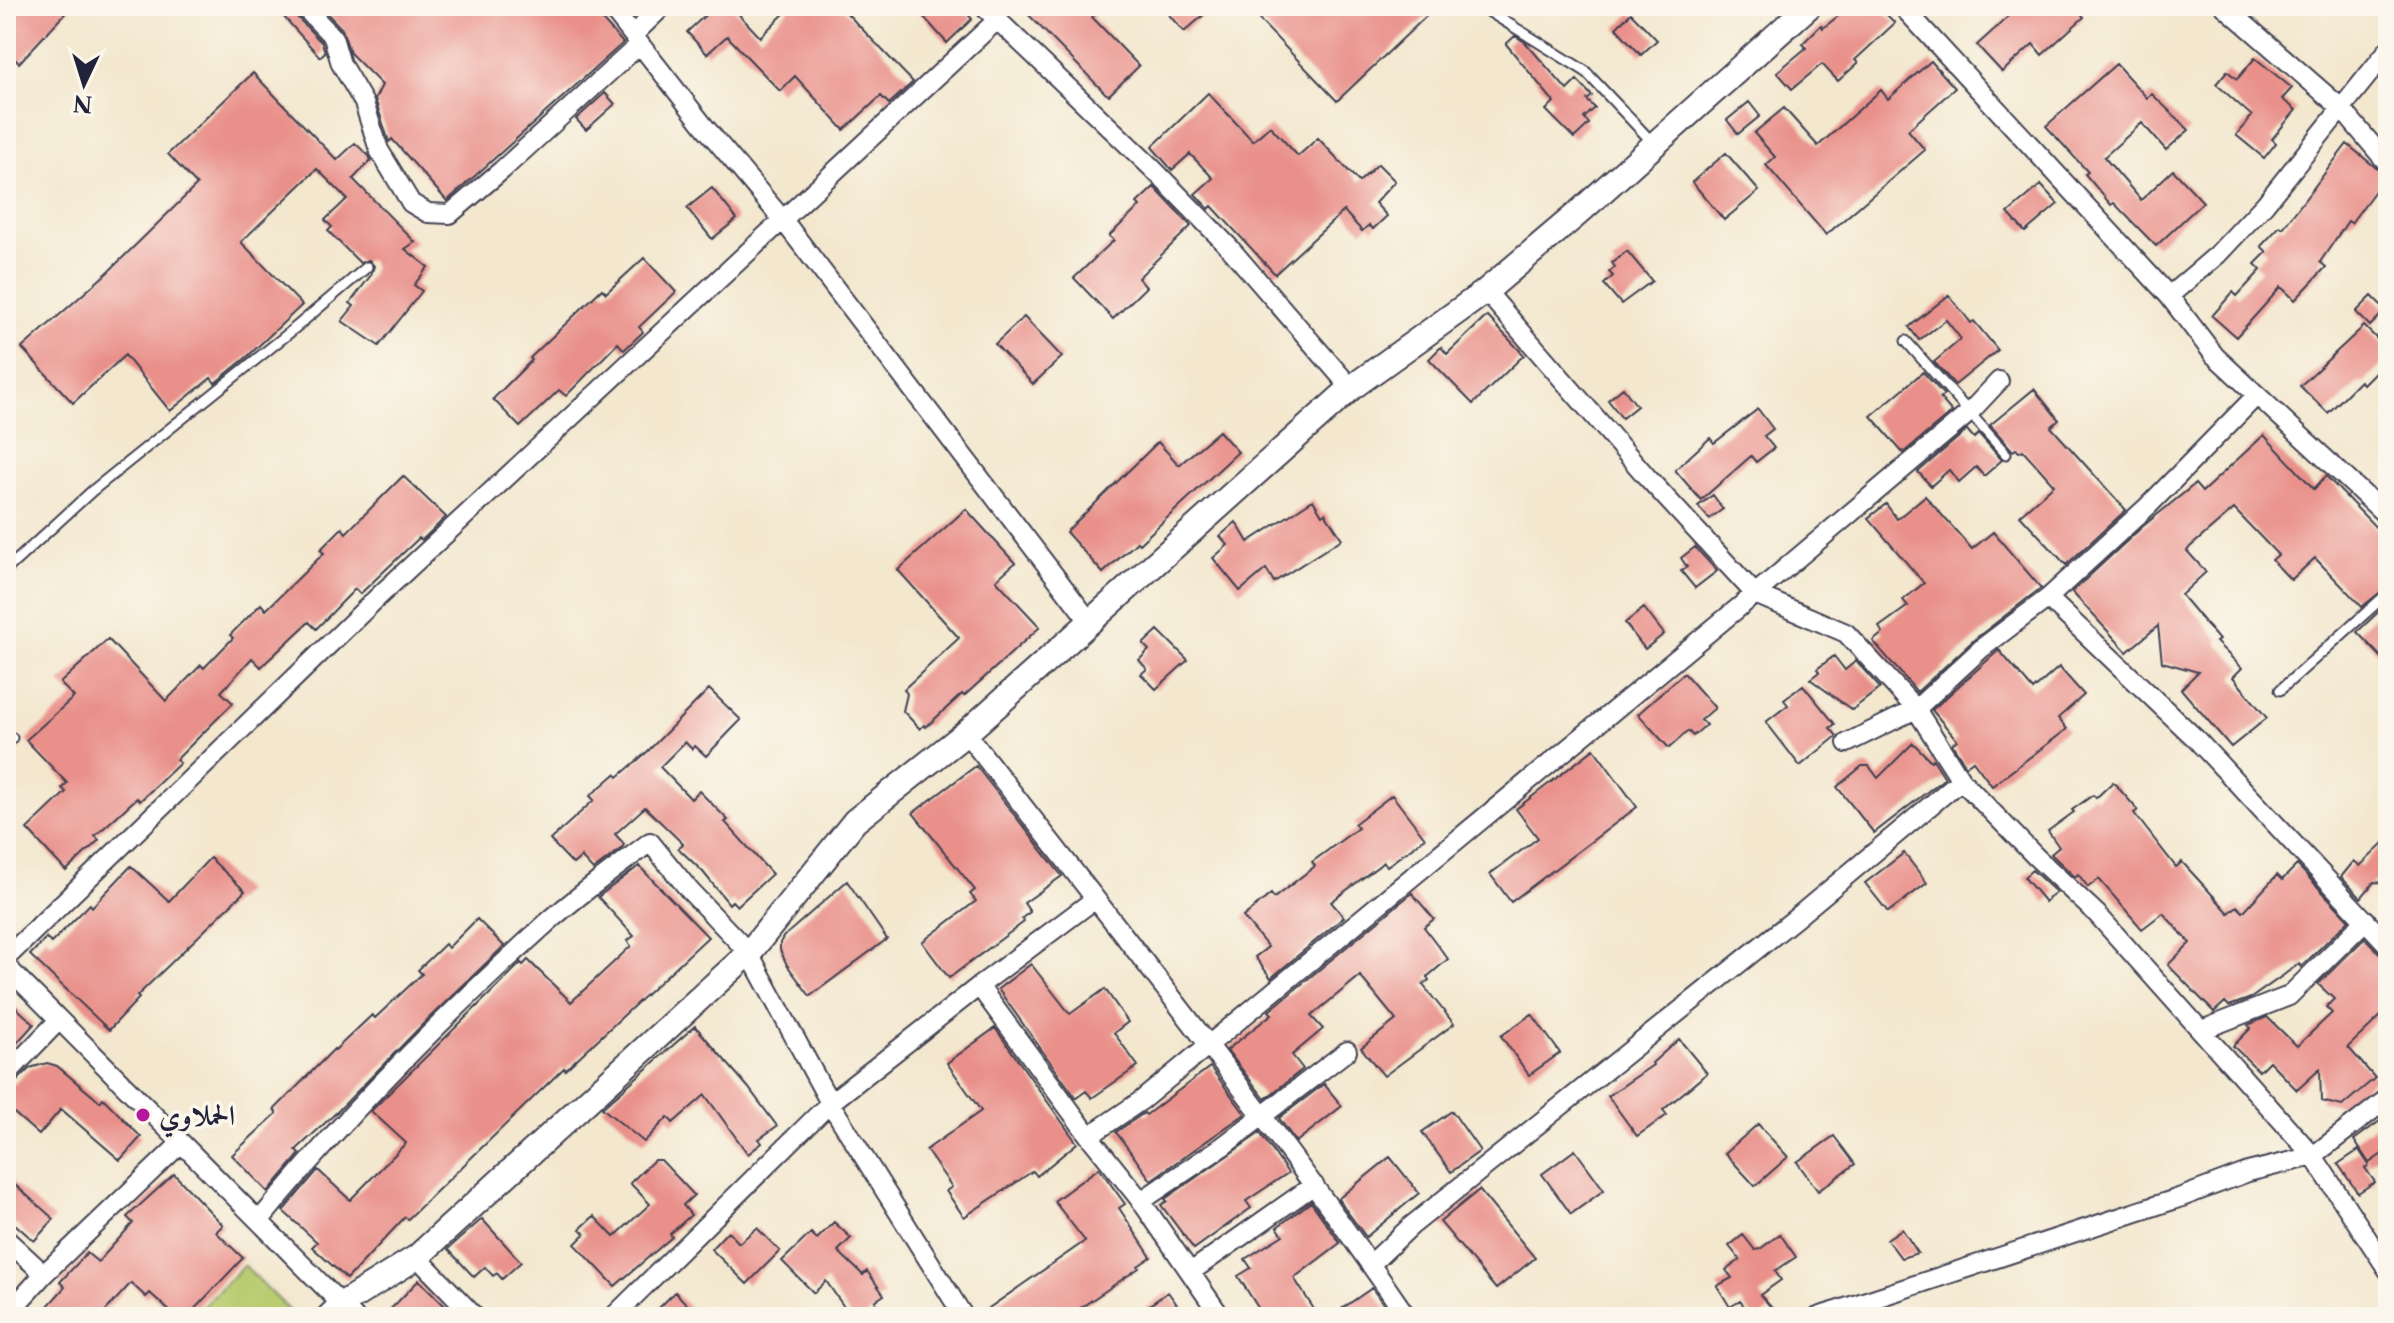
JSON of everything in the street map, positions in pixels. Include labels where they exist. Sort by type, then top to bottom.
[{"type":"street","points":[[303,6],[333,37],[341,64],[364,103],[379,150],[411,203],[428,213],[450,214],[502,170],[636,39],[663,6]]},
{"type":"street","points":[[610,6],[783,220],[1090,622]]},
{"type":"street","points":[[983,6],[1152,168],[1217,235],[1351,388]]},
{"type":"street","points":[[6,966],[260,1220],[341,1313],[417,1257],[749,953],[855,821],[966,733],[1351,388],[1486,291],[1577,214],[1809,6]]},
{"type":"street","points":[[1902,6],[2169,296],[2215,356],[2388,517]]},
{"type":"street","points":[[2224,6],[2341,108],[2388,164]]},
{"type":"street","points":[[6,958],[379,596],[996,21]]},
{"type":"street","points":[[2169,296],[2217,255],[2265,204],[2388,50]]},
{"type":"street","points":[[1486,291],[1646,476],[1755,594],[1846,633],[1916,709],[1961,780],[2097,914],[2313,1156],[2388,1270]]},
{"type":"street","points":[[1089,1136],[1142,1100],[1755,594],[1969,413],[1999,381]]},
{"type":"street","points":[[1847,743],[1916,709],[1982,648],[2048,598],[2148,506],[2256,396]]},
{"type":"street","points":[[2048,598],[2121,671],[2196,739],[2388,945]]},
{"type":"street","points":[[966,733],[1210,1043],[1407,1317]]},
{"type":"street","points":[[1371,1264],[1411,1226],[1797,917],[1961,780]]},
{"type":"street","points":[[260,1220],[319,1148],[456,1010],[551,920],[650,842],[690,891],[749,953],[830,1103],[964,1317]]},
{"type":"street","points":[[613,1317],[830,1103],[1095,899]]},
{"type":"street","points":[[2202,1030],[2289,996],[2366,920]]},
{"type":"street","points":[[979,986],[1089,1136],[1141,1201],[1221,1317]]},
{"type":"street","points":[[6,1075],[59,1020]]},
{"type":"street","points":[[1141,1201],[1264,1115],[1347,1051]]},
{"type":"street","points":[[1818,1317],[2179,1198],[2248,1172],[2313,1156],[2388,1098]]},
{"type":"street","points":[[6,1316],[44,1274],[181,1143]]},
{"type":"street","points":[[1192,1271],[1314,1185]]},
{"type":"street","points":[[6,1239],[44,1274]]},
{"type":"street","points":[[417,1257],[475,1317]]},
{"type":"lane","points":[[1480,6],[1585,71],[1654,144]]},
{"type":"lane","points":[[6,570],[92,491],[367,267]]},
{"type":"lane","points":[[1906,341],[2006,454]]},
{"type":"lane","points":[[2280,690],[2388,593]]},
{"type":"green space","points":[[244,1265],[291,1312],[286,1317],[192,1317]]},
{"type":"building","points":[[6,6],[72,6],[19,63],[6,51]]},
{"type":"building","points":[[274,6],[291,6],[294,14],[322,43],[325,52],[320,57]]},
{"type":"building","points":[[320,6],[590,6],[623,43],[447,201],[392,139],[389,142],[375,99],[382,85],[350,53],[342,29]]},
{"type":"building","points":[[715,6],[731,6],[760,37],[792,6],[840,6],[913,82],[889,104],[881,96],[844,130],[795,76],[780,91],[727,36],[707,54],[687,32]]},
{"type":"building","points":[[914,6],[961,6],[972,19],[947,43]]},
{"type":"building","points":[[1020,6],[1105,6],[1092,17],[1139,66],[1109,95],[1106,94]]},
{"type":"building","points":[[1161,6],[1214,6],[1184,32]]},
{"type":"building","points":[[1246,6],[1437,6],[1337,101]]},
{"type":"building","points":[[1851,6],[1878,6],[1895,23],[1855,60],[1858,63],[1838,81],[1822,64],[1792,89],[1777,72],[1806,48],[1802,44],[1821,25],[1823,28]]},
{"type":"building","points":[[2020,6],[2074,6],[2084,17],[2042,55],[2033,44],[2002,72],[1977,45]]},
{"type":"building","points":[[1631,13],[1657,40],[1641,55],[1616,28]]},
{"type":"building","points":[[1515,36],[1525,42],[1567,90],[1577,80],[1592,96],[1587,100],[1595,108],[1584,118],[1589,124],[1574,138],[1546,110],[1554,102],[1506,44]]},
{"type":"building","points":[[2255,58],[2292,88],[2282,99],[2296,110],[2272,139],[2276,143],[2264,158],[2236,135],[2252,116],[2216,84],[2227,71],[2237,79]]},
{"type":"building","points":[[1931,61],[1955,88],[1908,130],[1925,150],[1826,235],[1766,165],[1775,157],[1754,133],[1784,108],[1818,146],[1881,90],[1888,99]]},
{"type":"building","points":[[2116,64],[2147,98],[2152,94],[2189,130],[2166,150],[2142,123],[2104,157],[2141,200],[2173,170],[2203,202],[2156,246],[2114,203],[2111,205],[2085,174],[2088,172],[2046,126]]},
{"type":"building","points":[[253,73],[337,160],[355,143],[369,156],[371,160],[353,179],[415,242],[405,249],[428,267],[414,285],[422,291],[379,346],[342,321],[354,306],[350,303],[374,266],[369,260],[360,263],[328,231],[332,227],[325,220],[347,199],[317,169],[241,242],[302,305],[215,383],[211,378],[170,411],[125,355],[73,403],[22,348],[107,273],[197,185],[168,154]]},
{"type":"building","points":[[605,93],[615,104],[586,130],[576,119]]},
{"type":"building","points":[[1208,93],[1253,141],[1270,126],[1298,156],[1318,138],[1359,182],[1378,164],[1395,181],[1375,203],[1387,216],[1373,229],[1369,225],[1362,231],[1344,211],[1275,274],[1212,206],[1209,209],[1195,194],[1213,178],[1190,154],[1172,170],[1152,147]]},
{"type":"building","points":[[1749,102],[1760,116],[1738,134],[1727,120]]},
{"type":"building","points":[[2347,144],[2386,176],[2351,223],[2348,221],[2320,262],[2326,267],[2295,300],[2281,287],[2236,337],[2212,316],[2233,292],[2237,296],[2261,270],[2255,264],[2267,252],[2261,246],[2280,226],[2283,228]]},
{"type":"building","points":[[1726,153],[1759,191],[1724,220],[1692,182]]},
{"type":"building","points":[[2041,185],[2058,204],[2025,232],[2008,213]]},
{"type":"building","points":[[1154,187],[1191,226],[1138,278],[1146,287],[1113,319],[1074,278],[1114,240],[1109,236],[1140,206],[1137,203]]},
{"type":"building","points":[[712,188],[737,219],[712,239],[687,208]]},
{"type":"building","points":[[1627,251],[1652,281],[1621,304],[1604,284],[1613,276],[1609,272],[1615,267],[1612,263]]},
{"type":"building","points":[[644,258],[676,292],[639,327],[643,332],[624,350],[618,343],[566,396],[559,390],[520,427],[493,399],[532,360],[530,358],[602,289],[606,293]]},
{"type":"building","points":[[1949,295],[1998,350],[1955,385],[1934,362],[1961,339],[1946,320],[1919,340],[1909,327]]},
{"type":"building","points":[[2372,296],[2386,310],[2370,326],[2356,312]]},
{"type":"building","points":[[1487,316],[1524,355],[1473,404],[1429,359],[1441,347],[1447,354]]},
{"type":"building","points":[[1024,317],[1062,357],[1033,384],[995,344]]},
{"type":"building","points":[[2364,326],[2388,350],[2388,359],[2328,413],[2300,386]]},
{"type":"building","points":[[1923,372],[1944,395],[1940,398],[1952,412],[1903,453],[1871,416]]},
{"type":"building","points":[[1623,388],[1637,406],[1622,418],[1608,400]]},
{"type":"building","points":[[2034,389],[2059,420],[2051,427],[2126,510],[2066,565],[2020,515],[2054,485],[2023,450],[2013,451],[1990,425]]},
{"type":"building","points":[[1758,409],[1773,429],[1764,436],[1774,448],[1756,462],[1751,456],[1701,500],[1675,470],[1710,438],[1714,443]]},
{"type":"building","points":[[1967,430],[1974,438],[1979,434],[2002,460],[1984,476],[1976,467],[1959,482],[1949,470],[1931,486],[1918,472]]},
{"type":"building","points":[[1219,431],[1238,452],[1139,544],[1137,542],[1103,573],[1066,532],[1158,442],[1179,465]]},
{"type":"building","points":[[2264,435],[2314,489],[2326,476],[2388,540],[2388,586],[2362,607],[2315,558],[2291,580],[2272,560],[2278,555],[2234,509],[2190,547],[2187,551],[2206,572],[2181,595],[2219,640],[2216,642],[2242,668],[2233,677],[2267,718],[2231,747],[2181,689],[2198,672],[2162,662],[2158,626],[2127,652],[2072,592],[2142,527],[2195,484],[2202,492]]},
{"type":"building","points":[[403,476],[446,517],[360,594],[355,589],[316,629],[309,622],[261,667],[252,658],[221,692],[233,703],[176,760],[180,763],[140,801],[137,798],[95,836],[99,840],[66,871],[27,829],[66,792],[62,788],[67,783],[26,740],[74,697],[60,683],[108,639],[166,701],[201,665],[204,668],[233,638],[230,635],[261,604],[266,610],[324,553],[320,550],[342,528],[346,533]]},
{"type":"building","points":[[1713,495],[1723,509],[1709,519],[1698,506]]},
{"type":"building","points":[[1925,496],[1972,549],[1993,532],[2041,588],[1975,639],[1917,692],[1873,641],[1883,633],[1879,627],[1908,606],[1903,600],[1924,583],[1868,518],[1886,504],[1897,519]]},
{"type":"building","points":[[1313,500],[1342,539],[1274,582],[1266,569],[1240,591],[1213,558],[1228,545],[1220,536],[1236,522],[1248,542]]},
{"type":"building","points":[[966,509],[1015,563],[996,580],[1040,627],[964,696],[962,694],[920,729],[903,711],[907,694],[904,689],[959,638],[898,570]]},
{"type":"building","points":[[1695,547],[1717,571],[1695,588],[1681,571],[1687,567],[1681,558]]},
{"type":"building","points":[[2388,603],[2388,664],[2357,632]]},
{"type":"building","points":[[1644,608],[1664,634],[1645,649],[1625,623]]},
{"type":"building","points":[[1158,630],[1188,660],[1156,689],[1141,674],[1147,669],[1139,660],[1149,650],[1143,644]]},
{"type":"building","points":[[1999,650],[2033,690],[2059,667],[2084,695],[2058,718],[2067,729],[1992,786],[1973,761],[1966,766],[1952,744],[1957,740],[1932,710]]},
{"type":"building","points":[[1834,656],[1845,670],[1856,661],[1880,688],[1852,710],[1810,679]]},
{"type":"building","points":[[1684,673],[1715,708],[1701,720],[1706,725],[1693,736],[1688,731],[1669,748],[1638,714]]},
{"type":"building","points":[[1803,685],[1835,724],[1830,728],[1837,736],[1800,766],[1766,722],[1788,705],[1784,700]]},
{"type":"building","points":[[709,689],[741,720],[706,756],[685,742],[660,767],[691,799],[699,791],[728,820],[725,822],[772,874],[737,906],[732,901],[729,904],[678,848],[683,844],[645,807],[615,834],[624,844],[622,848],[593,870],[581,857],[573,864],[550,840],[594,800],[590,796],[647,752]]},
{"type":"building","points":[[1913,743],[1931,761],[1933,759],[1945,778],[1874,833],[1837,787],[1862,766],[1869,766],[1878,778]]},
{"type":"building","points":[[1594,749],[1637,807],[1511,902],[1490,874],[1538,838],[1516,809]]},
{"type":"building","points":[[976,766],[1062,876],[1024,903],[1030,912],[1022,918],[1024,922],[949,978],[922,942],[976,901],[970,894],[975,890],[913,813]]},
{"type":"building","points":[[2113,782],[2138,810],[2134,813],[2176,867],[2182,862],[2229,913],[2237,906],[2243,912],[2277,875],[2282,880],[2297,865],[2349,920],[2301,967],[2299,964],[2251,998],[2229,1006],[2225,1002],[2214,1012],[2168,965],[2190,943],[2163,913],[2142,929],[2099,879],[2088,887],[2078,874],[2075,877],[2051,854],[2059,847],[2048,831],[2093,795],[2096,798]]},
{"type":"building","points":[[1392,795],[1425,838],[1387,866],[1384,862],[1331,902],[1344,917],[1271,978],[1255,957],[1268,947],[1243,917],[1271,894],[1274,898],[1315,866],[1312,862],[1358,828],[1354,824]]},
{"type":"building","points":[[2388,839],[2388,883],[2374,882],[2361,898],[2341,877],[2354,861],[2360,866]]},
{"type":"building","points":[[1904,853],[1927,883],[1888,912],[1865,883]]},
{"type":"building","points":[[210,858],[245,891],[137,996],[139,998],[109,1030],[30,955],[46,938],[51,943],[90,904],[92,907],[131,866],[169,901]]},
{"type":"building","points":[[639,866],[708,937],[564,1068],[408,1219],[405,1217],[347,1279],[312,1247],[317,1242],[283,1211],[318,1170],[350,1200],[406,1143],[371,1111],[521,963],[523,965],[528,960],[571,1002],[631,946],[627,941],[634,936],[598,897]]},
{"type":"building","points":[[2032,870],[2056,892],[2045,902],[2024,877]]},
{"type":"building","points":[[847,881],[887,939],[810,996],[787,965],[780,943]]},
{"type":"building","points":[[1412,893],[1434,919],[1424,927],[1448,959],[1427,977],[1429,980],[1423,985],[1454,1024],[1384,1076],[1361,1048],[1396,1020],[1360,976],[1311,1016],[1323,1029],[1292,1055],[1303,1069],[1265,1099],[1227,1050],[1272,1014],[1269,1011]]},
{"type":"building","points":[[477,919],[504,946],[296,1150],[300,1154],[268,1192],[232,1155],[277,1113],[274,1110],[334,1049],[372,1015],[375,1018],[422,974],[418,970],[445,944],[448,948]]},
{"type":"building","points":[[2365,938],[2380,954],[2388,957],[2388,1009],[2348,1047],[2375,1078],[2342,1106],[2321,1101],[2320,1069],[2297,1090],[2269,1061],[2259,1071],[2233,1046],[2251,1028],[2248,1025],[2267,1017],[2297,1046],[2332,1013],[2326,1007],[2334,999],[2318,984]]},
{"type":"building","points":[[1031,964],[1070,1014],[1105,989],[1128,1022],[1114,1033],[1138,1066],[1092,1098],[1086,1091],[1076,1098],[998,989]]},
{"type":"building","points":[[6,998],[34,1024],[6,1055]]},
{"type":"building","points":[[1532,1014],[1560,1053],[1529,1075],[1501,1036]]},
{"type":"building","points":[[695,1026],[777,1126],[759,1139],[762,1143],[748,1154],[705,1095],[673,1123],[668,1117],[644,1142],[602,1108]]},
{"type":"building","points":[[995,1028],[1077,1143],[1037,1176],[1033,1171],[964,1217],[946,1191],[952,1187],[926,1150],[981,1111],[947,1063]]},
{"type":"building","points":[[1679,1039],[1707,1073],[1663,1110],[1667,1115],[1637,1136],[1608,1096],[1653,1065]]},
{"type":"building","points":[[47,1063],[57,1066],[100,1102],[103,1098],[141,1137],[120,1160],[61,1109],[39,1135],[6,1106],[6,1087],[14,1084],[30,1068]]},
{"type":"building","points":[[1210,1067],[1245,1114],[1151,1180],[1116,1132],[1144,1113],[1146,1115]]},
{"type":"building","points":[[1324,1084],[1342,1106],[1296,1142],[1279,1118]]},
{"type":"building","points":[[1452,1111],[1480,1151],[1451,1172],[1422,1132]]},
{"type":"building","points":[[2388,1115],[2388,1150],[2369,1163],[2354,1140]]},
{"type":"building","points":[[1758,1124],[1788,1157],[1755,1186],[1725,1153]]},
{"type":"building","points":[[1260,1133],[1288,1173],[1246,1201],[1251,1208],[1194,1249],[1161,1205],[1167,1201],[1165,1199]]},
{"type":"building","points":[[1834,1136],[1855,1164],[1818,1191],[1797,1162]]},
{"type":"building","points":[[1575,1150],[1604,1190],[1571,1214],[1542,1174]]},
{"type":"building","points":[[2359,1150],[2369,1165],[2365,1168],[2375,1182],[2358,1193],[2338,1164]]},
{"type":"building","points":[[1390,1157],[1419,1193],[1366,1237],[1338,1199]]},
{"type":"building","points":[[654,1160],[661,1160],[694,1195],[683,1205],[691,1215],[670,1234],[672,1237],[615,1286],[575,1244],[585,1234],[580,1229],[594,1216],[614,1237],[650,1204],[630,1183]]},
{"type":"building","points":[[1099,1168],[1125,1204],[1119,1208],[1151,1257],[1067,1317],[976,1317],[1085,1241],[1054,1201]]},
{"type":"building","points":[[174,1174],[223,1225],[216,1232],[243,1258],[187,1317],[176,1317],[150,1293],[146,1297],[131,1283],[100,1317],[38,1317],[65,1287],[60,1282],[87,1253],[98,1262],[133,1223],[127,1217]]},
{"type":"building","points":[[6,1177],[54,1219],[34,1241],[6,1216]]},
{"type":"building","points":[[1479,1190],[1535,1258],[1496,1289],[1440,1222]]},
{"type":"building","points":[[1311,1202],[1340,1243],[1294,1278],[1319,1317],[1264,1317],[1238,1276],[1251,1268],[1245,1259],[1283,1235],[1277,1227]]},
{"type":"building","points":[[482,1219],[521,1262],[502,1279],[497,1273],[493,1276],[485,1267],[474,1277],[448,1249]]},
{"type":"building","points":[[834,1222],[851,1238],[838,1251],[863,1275],[867,1271],[884,1295],[875,1301],[879,1307],[864,1317],[851,1317],[826,1281],[814,1293],[782,1261],[811,1233],[817,1239]]},
{"type":"building","points":[[757,1228],[780,1251],[747,1284],[711,1249],[728,1231],[739,1243]]},
{"type":"building","points":[[1902,1229],[1918,1253],[1901,1258],[1887,1239]]},
{"type":"building","points":[[1780,1234],[1796,1257],[1775,1271],[1781,1280],[1760,1295],[1772,1308],[1762,1317],[1753,1317],[1740,1301],[1730,1307],[1717,1286],[1732,1278],[1726,1270],[1740,1260],[1729,1246],[1743,1235],[1755,1250],[1760,1249]]},
{"type":"building","points":[[419,1280],[456,1317],[383,1317]]},
{"type":"building","points":[[1372,1288],[1392,1317],[1330,1317]]},
{"type":"building","points":[[675,1292],[699,1317],[650,1317]]},
{"type":"building","points":[[1168,1292],[1186,1317],[1133,1317]]},
{"type":"place","name":"الحملاوي","points":[[143,1115]]}]
